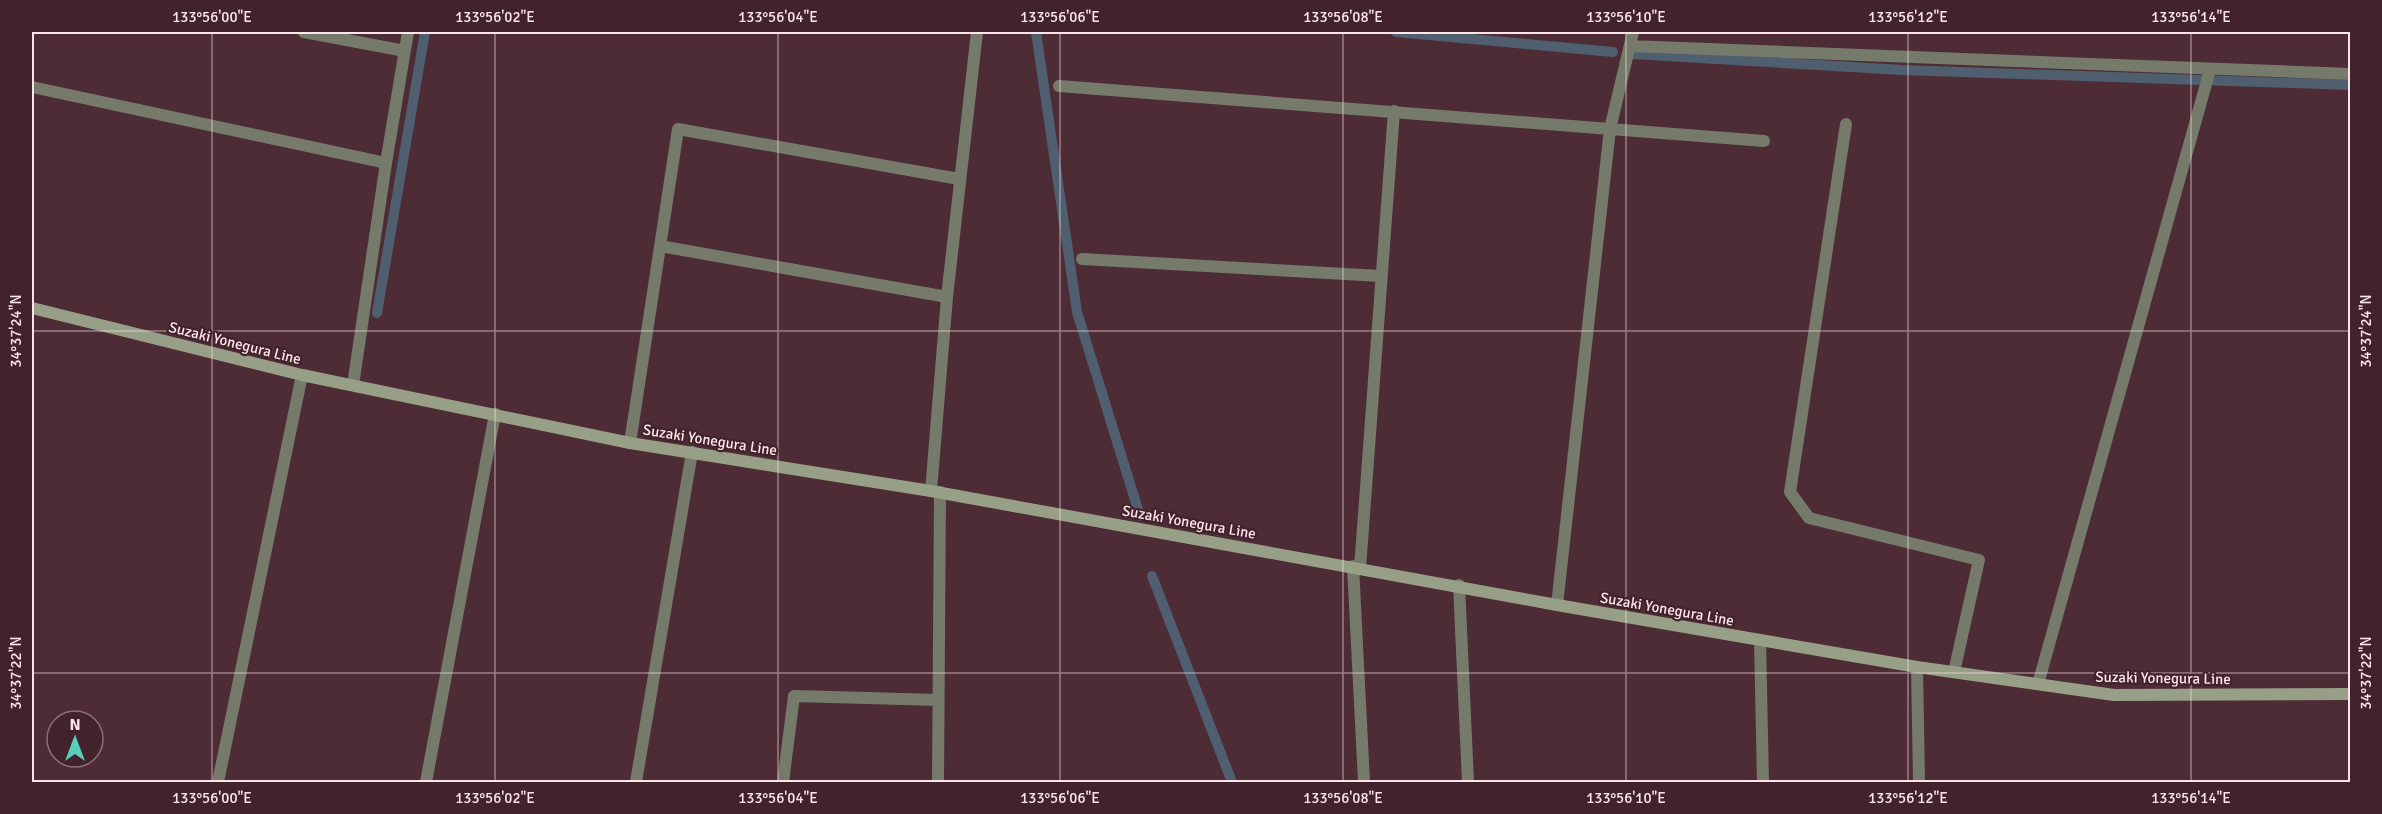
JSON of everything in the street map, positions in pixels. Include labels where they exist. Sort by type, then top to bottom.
[{"type":"main road","name":"Suzaki Yonegura Line","points":[[32,308],[302,375],[630,442],[935,492],[1459,585],[1557,605],[1917,667],[2114,695],[2350,694]]},
{"type":"street","points":[[304,32],[405,51]]},
{"type":"street","points":[[354,385],[386,163],[408,32]]},
{"type":"street","points":[[938,783],[935,492],[947,297],[977,32]]},
{"type":"street","points":[[1557,605],[1610,129],[1633,32]]},
{"type":"street","points":[[1630,46],[2210,72],[2350,74]]},
{"type":"street","points":[[2038,684],[2210,72]]},
{"type":"street","points":[[1059,86],[1764,141]]},
{"type":"street","points":[[32,87],[386,163]]},
{"type":"street","points":[[1364,783],[1356,567],[1394,111]]},
{"type":"street","points":[[1846,124],[1790,492],[1809,518],[1979,560],[1954,672]]},
{"type":"street","points":[[630,442],[678,129],[959,179]]},
{"type":"street","points":[[660,246],[947,297]]},
{"type":"street","points":[[1082,259],[1381,276]]},
{"type":"street","points":[[218,783],[302,375]]},
{"type":"street","points":[[426,783],[495,414]]},
{"type":"street","points":[[636,783],[692,452]]},
{"type":"street","points":[[1459,585],[1468,783]]},
{"type":"street","points":[[1760,640],[1763,783]]},
{"type":"street","points":[[1917,667],[1919,783]]},
{"type":"street","points":[[783,783],[794,696],[938,700]]},
{"type":"waterway","points":[[377,313],[425,32]]},
{"type":"waterway","points":[[1036,32],[1077,312],[1140,516]]},
{"type":"waterway","points":[[1396,32],[1613,52]]},
{"type":"waterway","points":[[1633,54],[1902,70],[2350,85]]},
{"type":"waterway","points":[[1152,576],[1232,782]]}]
